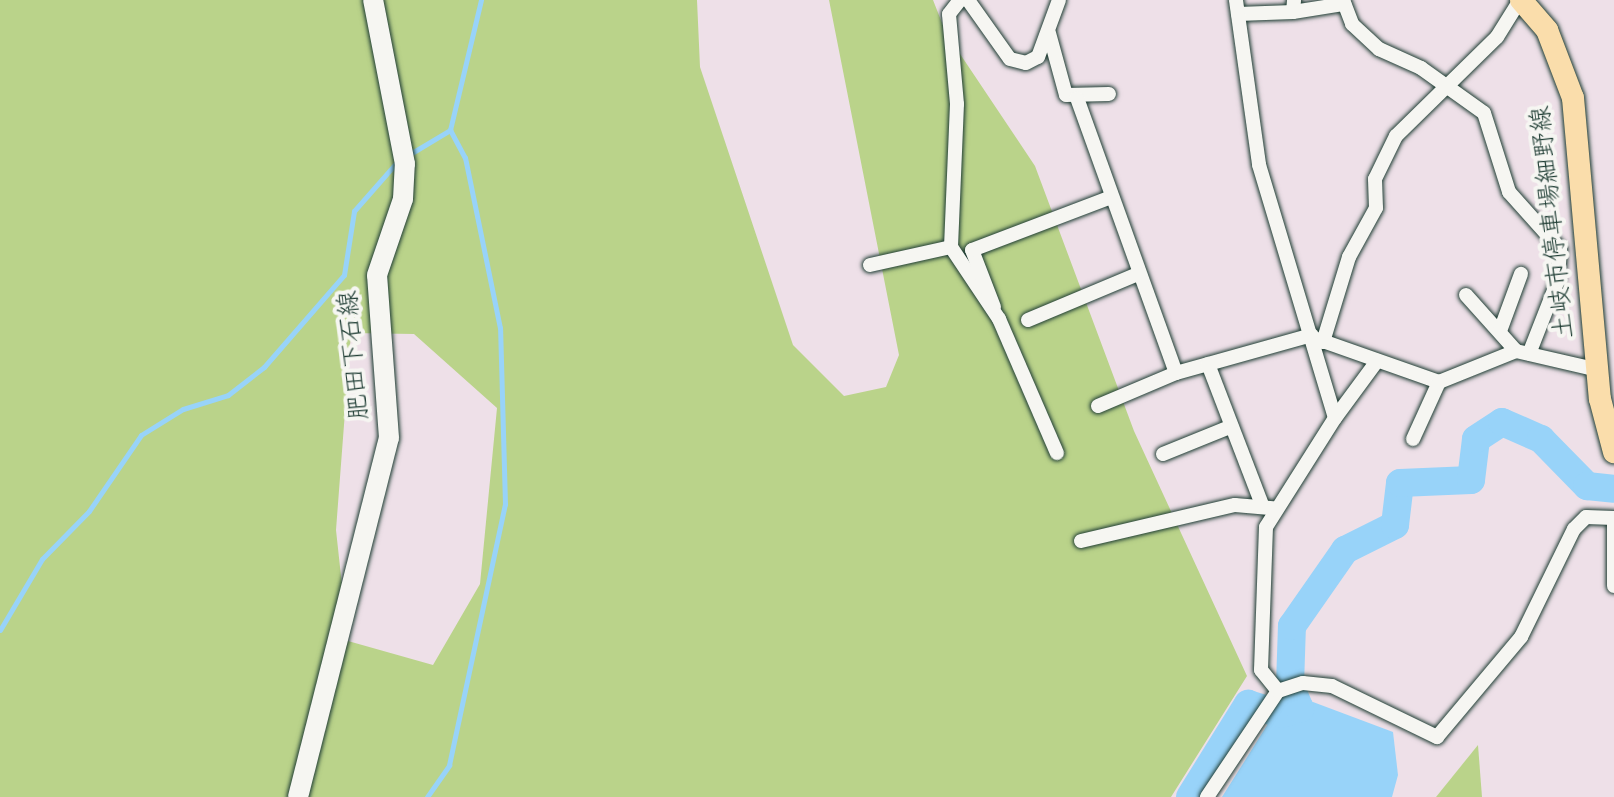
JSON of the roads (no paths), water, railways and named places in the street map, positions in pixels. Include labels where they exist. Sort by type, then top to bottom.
[{"type":"main road","name":"肥田下石線","points":[[298,797],[389,438],[377,275],[403,199],[405,164],[373,0]]},
{"type":"main road","name":"土岐市停車場細野線","points":[[1520,0],[1547,30],[1573,98],[1598,370],[1607,394],[1614,452]]},
{"type":"street","points":[[960,0],[949,14],[957,104],[951,247],[993,313]]},
{"type":"street","points":[[968,0],[1010,59],[1038,57],[1059,0]]},
{"type":"street","points":[[1316,338],[1349,257],[1376,208],[1382,162],[1412,113],[1497,37],[1520,0]]},
{"type":"street","points":[[1098,406],[1176,373],[1316,338],[1439,382],[1523,352],[1558,280],[1560,249],[1509,192],[1484,113],[1443,84],[1379,49],[1343,2],[1237,7],[1259,164],[1316,338],[1335,418]]},
{"type":"street","points":[[1049,33],[1066,95],[1077,98],[1109,94]]},
{"type":"street","points":[[1077,98],[1109,198],[1176,373]]},
{"type":"street","points":[[1057,453],[993,313],[972,250],[1109,198]]},
{"type":"street","points":[[870,265],[951,247]]},
{"type":"street","points":[[1028,320],[1138,274]]},
{"type":"street","points":[[1500,331],[1521,274]]},
{"type":"street","points":[[1466,295],[1523,352],[1598,370]]},
{"type":"street","points":[[1278,691],[1261,670],[1263,541],[1268,506],[1377,361]]},
{"type":"street","points":[[1208,364],[1268,506]]},
{"type":"street","points":[[1413,439],[1439,382]]},
{"type":"street","points":[[1163,454],[1232,426]]},
{"type":"street","points":[[1081,541],[1268,506]]},
{"type":"street","points":[[1207,797],[1278,691],[1303,683],[1332,686],[1437,737],[1521,637],[1574,529],[1586,517],[1614,520],[1614,586]]},
{"type":"water","points":[[1313,702],[1393,732],[1398,775],[1392,797],[1222,797],[1276,711]]},
{"type":"waterway","points":[[410,154],[450,130],[481,0]]},
{"type":"waterway","points":[[427,797],[449,765],[505,504],[500,328],[465,158],[450,130]]},
{"type":"waterway","points":[[0,630],[42,559],[89,511],[141,435],[183,409],[228,395],[264,367],[344,275],[354,211],[398,161]]},
{"type":"waterway","points":[[1190,797],[1248,704],[1281,714],[1300,709],[1290,685],[1292,626],[1345,550],[1395,525],[1400,483],[1471,480],[1476,439],[1502,422],[1541,439],[1587,486],[1614,489]]}]
